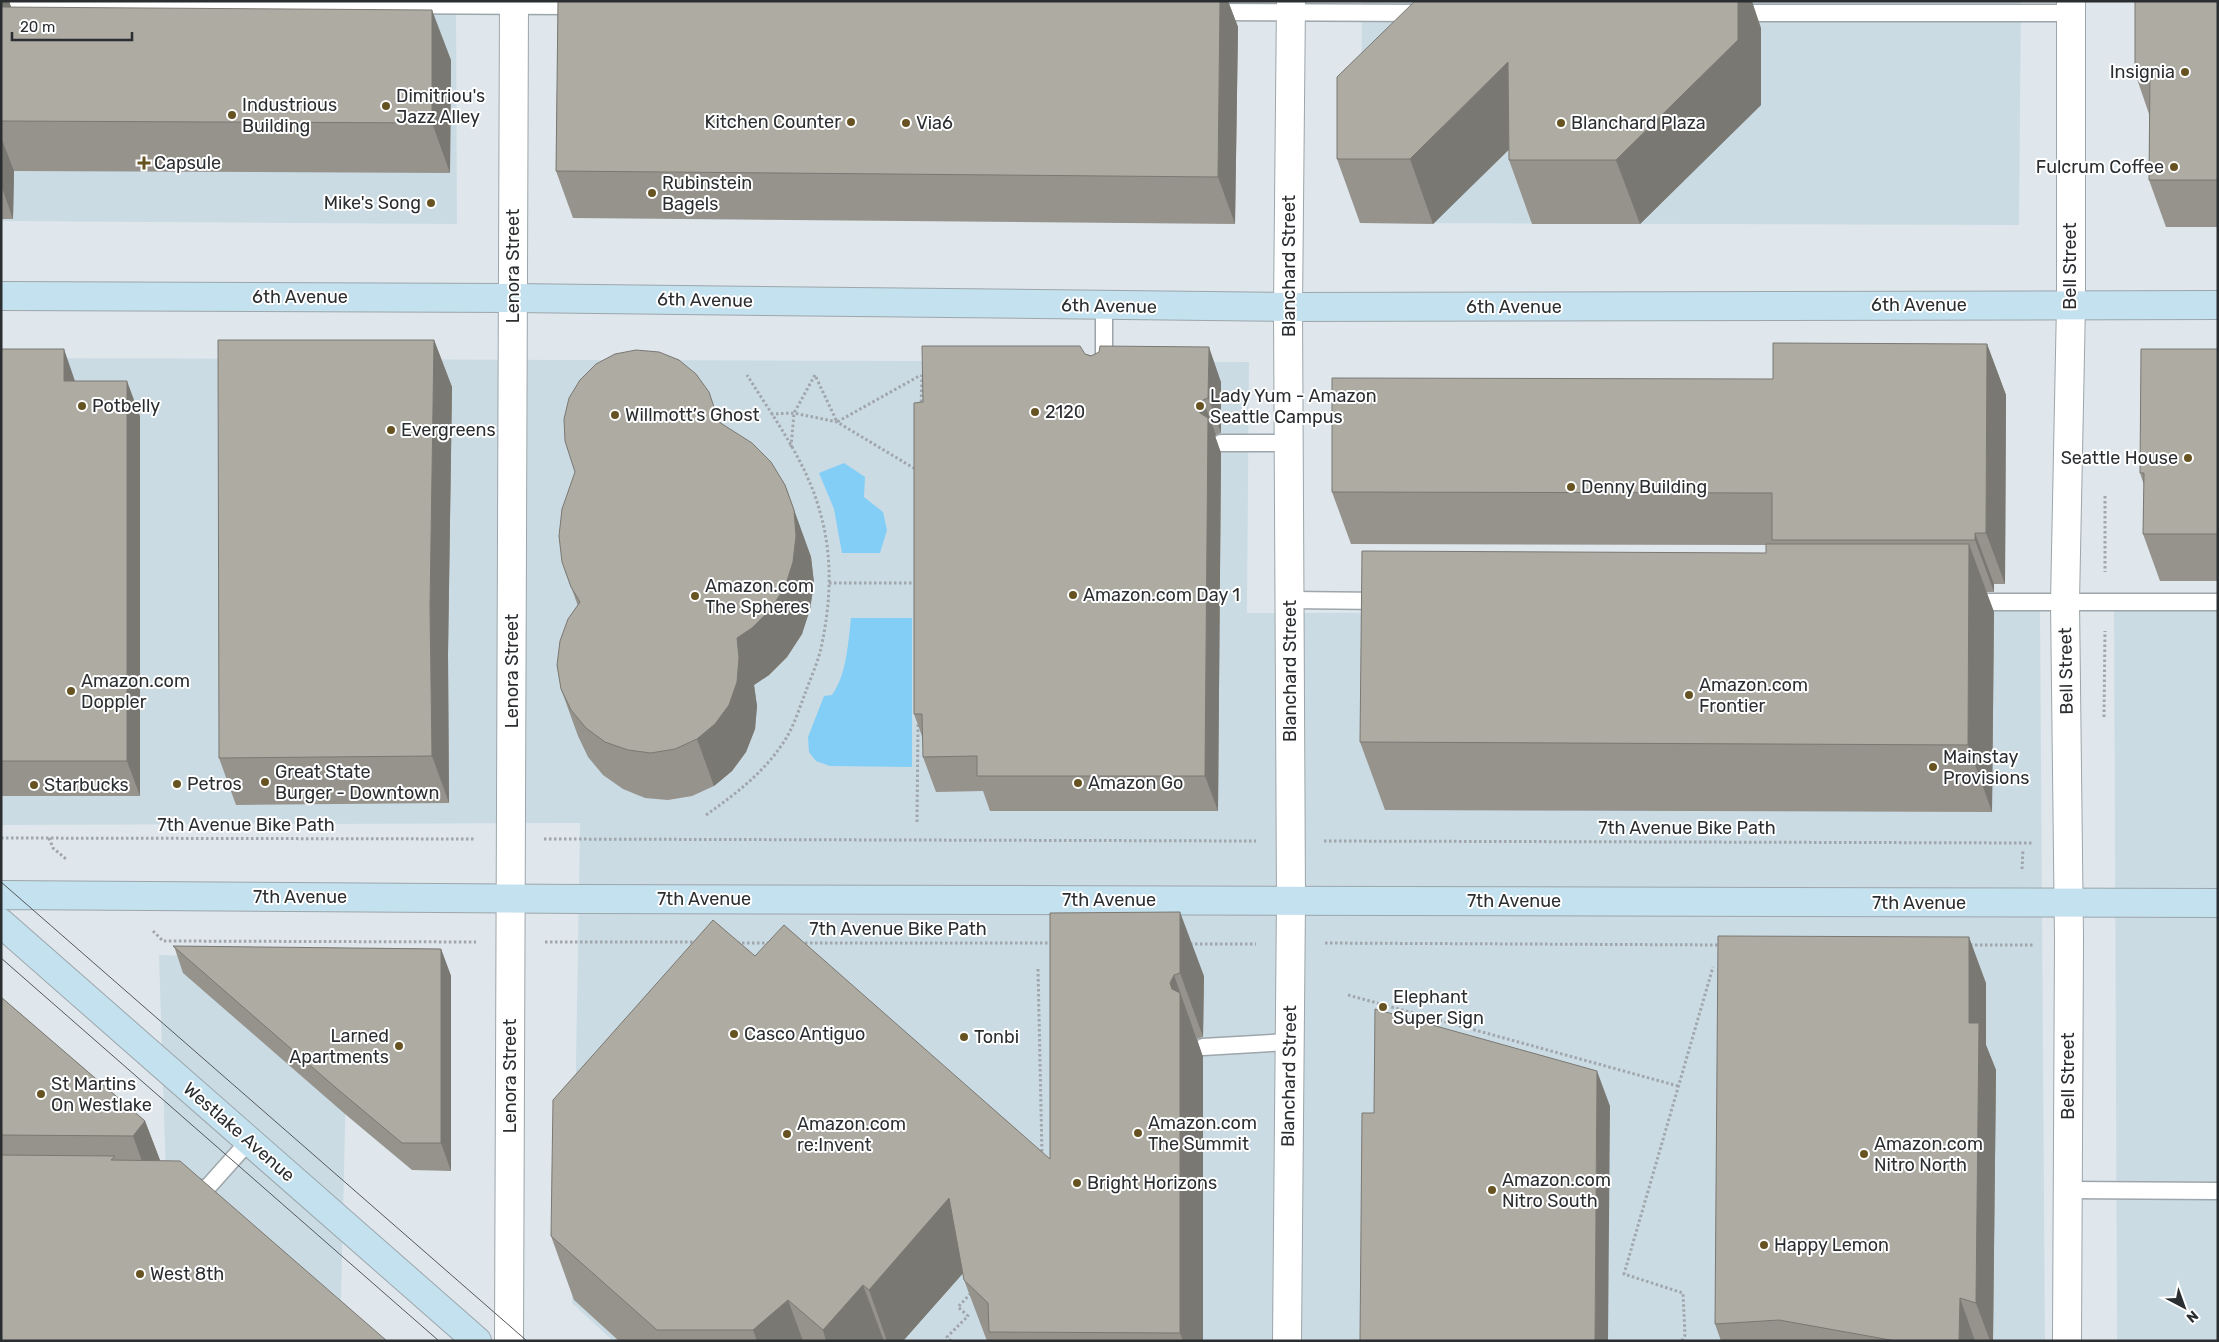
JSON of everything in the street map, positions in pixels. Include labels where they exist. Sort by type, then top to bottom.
[{"type":"main road","name":"6th Avenue","points":[[1,296],[513,298],[1288,307],[2218,305]]},
{"type":"main road","name":"7th Avenue","points":[[1,894],[511,898],[2218,903]]},
{"type":"main road","name":"Westlake Avenue","points":[[1,923],[477,1341]]},
{"type":"street","name":"Lenora Street","points":[[509,1341],[514,3]]},
{"type":"street","name":"Blanchard Street","points":[[1287,1341],[1291,900],[1288,307],[1291,7]]},
{"type":"street","name":"Bell Street","points":[[2068,1341],[2069,904],[2065,602],[2071,304],[2071,7]]},
{"type":"lane","points":[[1,3],[514,3],[598,7]]},
{"type":"lane","points":[[1195,12],[1291,7],[1445,13]]},
{"type":"lane","points":[[1721,12],[2071,7]]},
{"type":"lane","points":[[1104,306],[1104,381]]},
{"type":"lane","points":[[1221,443],[1288,443]]},
{"type":"lane","points":[[1290,600],[1398,601]]},
{"type":"lane","points":[[1956,602],[2218,602]]},
{"type":"lane","points":[[1203,1047],[1289,1042]]},
{"type":"lane","points":[[176,1187],[207,1188],[249,1141]]},
{"type":"lane","points":[[2068,1190],[2218,1191]]},
{"type":"path","points":[[706,815],[733,796],[758,774],[782,746],[798,714],[821,650],[828,607],[829,559],[820,512],[803,468],[747,375]]},
{"type":"path","points":[[791,448],[794,413],[815,375],[837,422]]},
{"type":"path","points":[[837,422],[922,375],[921,414]]},
{"type":"path","points":[[771,414],[794,413],[837,422],[919,471],[920,462]]},
{"type":"path","points":[[919,576],[919,591]]},
{"type":"path","points":[[829,583],[919,583]]},
{"type":"path","points":[[917,822],[918,719]]},
{"type":"path","points":[[918,738],[927,738]]},
{"type":"path","name":"7th Avenue Bike Path","points":[[1,838],[482,839]]},
{"type":"path","points":[[49,838],[54,848],[70,863]]},
{"type":"path","points":[[561,839],[1257,841]]},
{"type":"path","name":"7th Avenue Bike Path","points":[[1324,841],[2042,843]]},
{"type":"path","points":[[2022,849],[2022,870]]},
{"type":"path","points":[[150,929],[163,941],[477,942]]},
{"type":"path","points":[[542,942],[701,942]]},
{"type":"path","points":[[731,942],[781,943]]},
{"type":"path","name":"7th Avenue Bike Path","points":[[790,943],[1059,943]]},
{"type":"path","points":[[1332,943],[1727,945]]},
{"type":"path","points":[[1188,944],[1263,944]]},
{"type":"path","points":[[1962,945],[2040,945]]},
{"type":"path","points":[[1682,1341],[1685,1336],[1683,1293],[1624,1274],[1713,967]]},
{"type":"path","points":[[1038,969],[1042,1164]]},
{"type":"path","points":[[1348,995],[1678,1086]]},
{"type":"path","points":[[951,1341],[947,1338],[968,1316],[958,1307],[979,1285]]},
{"type":"shaded area","points":[[1,1],[456,1],[457,224],[1,221]]},
{"type":"shaded area","points":[[1362,1],[2021,1],[2019,225],[1360,223]]},
{"type":"shaded area","points":[[1,358],[1249,362],[1247,613],[2040,610],[2045,1341],[613,1341],[572,1303],[580,823],[1,825]]},
{"type":"shaded area","points":[[844,463],[865,477],[864,497],[883,512],[887,530],[880,553],[842,553],[834,509],[819,473]]},
{"type":"shaded area","points":[[2114,608],[2218,608],[2218,1341],[2117,1341]]},
{"type":"shaded area","points":[[851,618],[912,618],[912,767],[830,766],[816,761],[809,752],[808,737],[824,696],[832,695],[841,678],[846,658]]},
{"type":"shaded area","points":[[159,955],[349,959],[341,1300],[385,1341],[1,1341],[166,1179]]},
{"type":"building","name":"Via6","points":[[558,1],[1220,1],[1218,177],[556,171]]},
{"type":"building","points":[[1415,1],[1738,1],[1738,40],[1616,160],[1509,160],[1508,62],[1410,159],[1337,159],[1337,77]]},
{"type":"building","name":"Insignia","points":[[2135,1],[2218,1],[2218,180],[2149,180],[2150,73],[2135,73]]},
{"type":"building","points":[[1,7],[432,10],[432,123],[1,121]]},
{"type":"building","points":[[218,340],[434,340],[430,607],[432,756],[219,758]]},
{"type":"building","points":[[1773,343],[1987,344],[1986,533],[1975,533],[1975,540],[1772,540],[1772,493],[1332,492],[1332,378],[1773,379]]},
{"type":"building","name":"Amazon.com Day 1","points":[[922,346],[1080,346],[1085,354],[1091,356],[1099,352],[1100,346],[1209,347],[1208,398],[1203,400],[1198,408],[1200,413],[1208,418],[1205,776],[977,776],[977,756],[923,757],[922,714],[914,714],[914,403],[923,402]]},
{"type":"building","name":"Amazon.com Doppler","points":[[1,349],[64,349],[64,381],[127,381],[127,761],[1,761]]},
{"type":"building","points":[[2141,349],[2218,349],[2218,534],[2143,534],[2144,473],[2140,473]]},
{"type":"building","name":"Amazon.com The Spheres","points":[[636,350],[659,352],[679,360],[696,374],[709,392],[719,422],[752,443],[771,462],[785,485],[794,510],[796,536],[793,562],[785,587],[770,610],[752,628],[737,638],[739,658],[737,682],[729,705],[715,724],[697,739],[675,749],[651,753],[628,750],[605,742],[586,728],[571,710],[561,689],[557,665],[560,641],[568,619],[580,602],[571,587],[562,562],[559,536],[562,509],[575,472],[565,441],[564,419],[569,398],[580,380],[596,364],[615,354]]},
{"type":"building","name":"Amazon.com Frontier","points":[[1766,544],[1969,544],[1968,745],[1360,742],[1362,551],[1766,553]]},
{"type":"building","points":[[1180,912],[1180,973],[1174,975],[1170,983],[1172,989],[1180,993],[1180,1333],[989,1332],[988,1303],[964,1280],[949,1198],[869,1290],[863,1285],[823,1330],[788,1300],[753,1330],[657,1330],[551,1236],[553,1100],[713,920],[755,956],[784,925],[1050,1159],[1050,913]]},
{"type":"building","name":"Amazon.com Nitro North","points":[[1718,936],[1969,937],[1969,1023],[1979,1023],[1976,1303],[1960,1298],[1959,1341],[1896,1341],[1779,1320],[1715,1324]]},
{"type":"building","points":[[173,946],[441,949],[441,1143],[402,1143]]},
{"type":"building","name":"St Martins On Westlake","points":[[1,997],[145,1121],[133,1136],[1,1135]]},
{"type":"building","name":"Amazon.com Nitro South","points":[[1375,1009],[1597,1071],[1595,1341],[1360,1341],[1362,1113],[1374,1113]]},
{"type":"building","name":"West 8th","points":[[1,1155],[115,1156],[111,1160],[180,1161],[387,1341],[1,1341]]},
{"type":"tram line","points":[[1,882],[527,1341]]},
{"type":"tram line","points":[[1,958],[439,1341]]},
{"type":"place","name":"Insignia","points":[[2185,72]]},
{"type":"place","name":"Dimitriou's Jazz Alley","points":[[386,106]]},
{"type":"place","name":"Industrious Building","points":[[232,115]]},
{"type":"place","name":"Kitchen Counter","points":[[851,122]]},
{"type":"place","name":"Via6","points":[[906,123]]},
{"type":"place","name":"Blanchard Plaza","points":[[1561,123]]},
{"type":"place","name":"Capsule","points":[[144,163]]},
{"type":"place","name":"Fulcrum Coffee","points":[[2174,167]]},
{"type":"place","name":"Rubinstein Bagels","points":[[652,193]]},
{"type":"place","name":"Mike's Song","points":[[431,203]]},
{"type":"place","name":"Potbelly","points":[[82,406]]},
{"type":"place","name":"Lady Yum - Amazon Seattle Campus","points":[[1200,406]]},
{"type":"place","name":"2120","points":[[1035,412]]},
{"type":"place","name":"Willmott’s Ghost","points":[[615,415]]},
{"type":"place","name":"Evergreens","points":[[391,430]]},
{"type":"place","name":"Seattle House","points":[[2188,458]]},
{"type":"place","name":"Denny Building","points":[[1571,487]]},
{"type":"place","name":"Amazon.com Day 1","points":[[1073,595]]},
{"type":"place","name":"Amazon.com The Spheres","points":[[695,596]]},
{"type":"place","name":"Amazon.com Doppler","points":[[71,691]]},
{"type":"place","name":"Amazon.com Frontier","points":[[1689,695]]},
{"type":"place","name":"Mainstay Provisions","points":[[1933,767]]},
{"type":"place","name":"Great State Burger - Downtown","points":[[265,782]]},
{"type":"place","name":"Amazon Go","points":[[1078,783]]},
{"type":"place","name":"Petros","points":[[177,784]]},
{"type":"place","name":"Starbucks","points":[[34,785]]},
{"type":"place","name":"Elephant Super Sign","points":[[1383,1007]]},
{"type":"place","name":"Casco Antiguo","points":[[734,1034]]},
{"type":"place","name":"Tonbi","points":[[964,1037]]},
{"type":"place","name":"Larned Apartments","points":[[399,1046]]},
{"type":"place","name":"St Martins On Westlake","points":[[41,1094]]},
{"type":"place","name":"Amazon.com The Summit","points":[[1138,1133]]},
{"type":"place","name":"Amazon.com re:Invent","points":[[787,1134]]},
{"type":"place","name":"Amazon.com Nitro North","points":[[1864,1154]]},
{"type":"place","name":"Bright Horizons","points":[[1077,1183]]},
{"type":"place","name":"Amazon.com Nitro South","points":[[1492,1190]]},
{"type":"place","name":"Happy Lemon","points":[[1764,1245]]},
{"type":"place","name":"West 8th","points":[[140,1274]]}]
